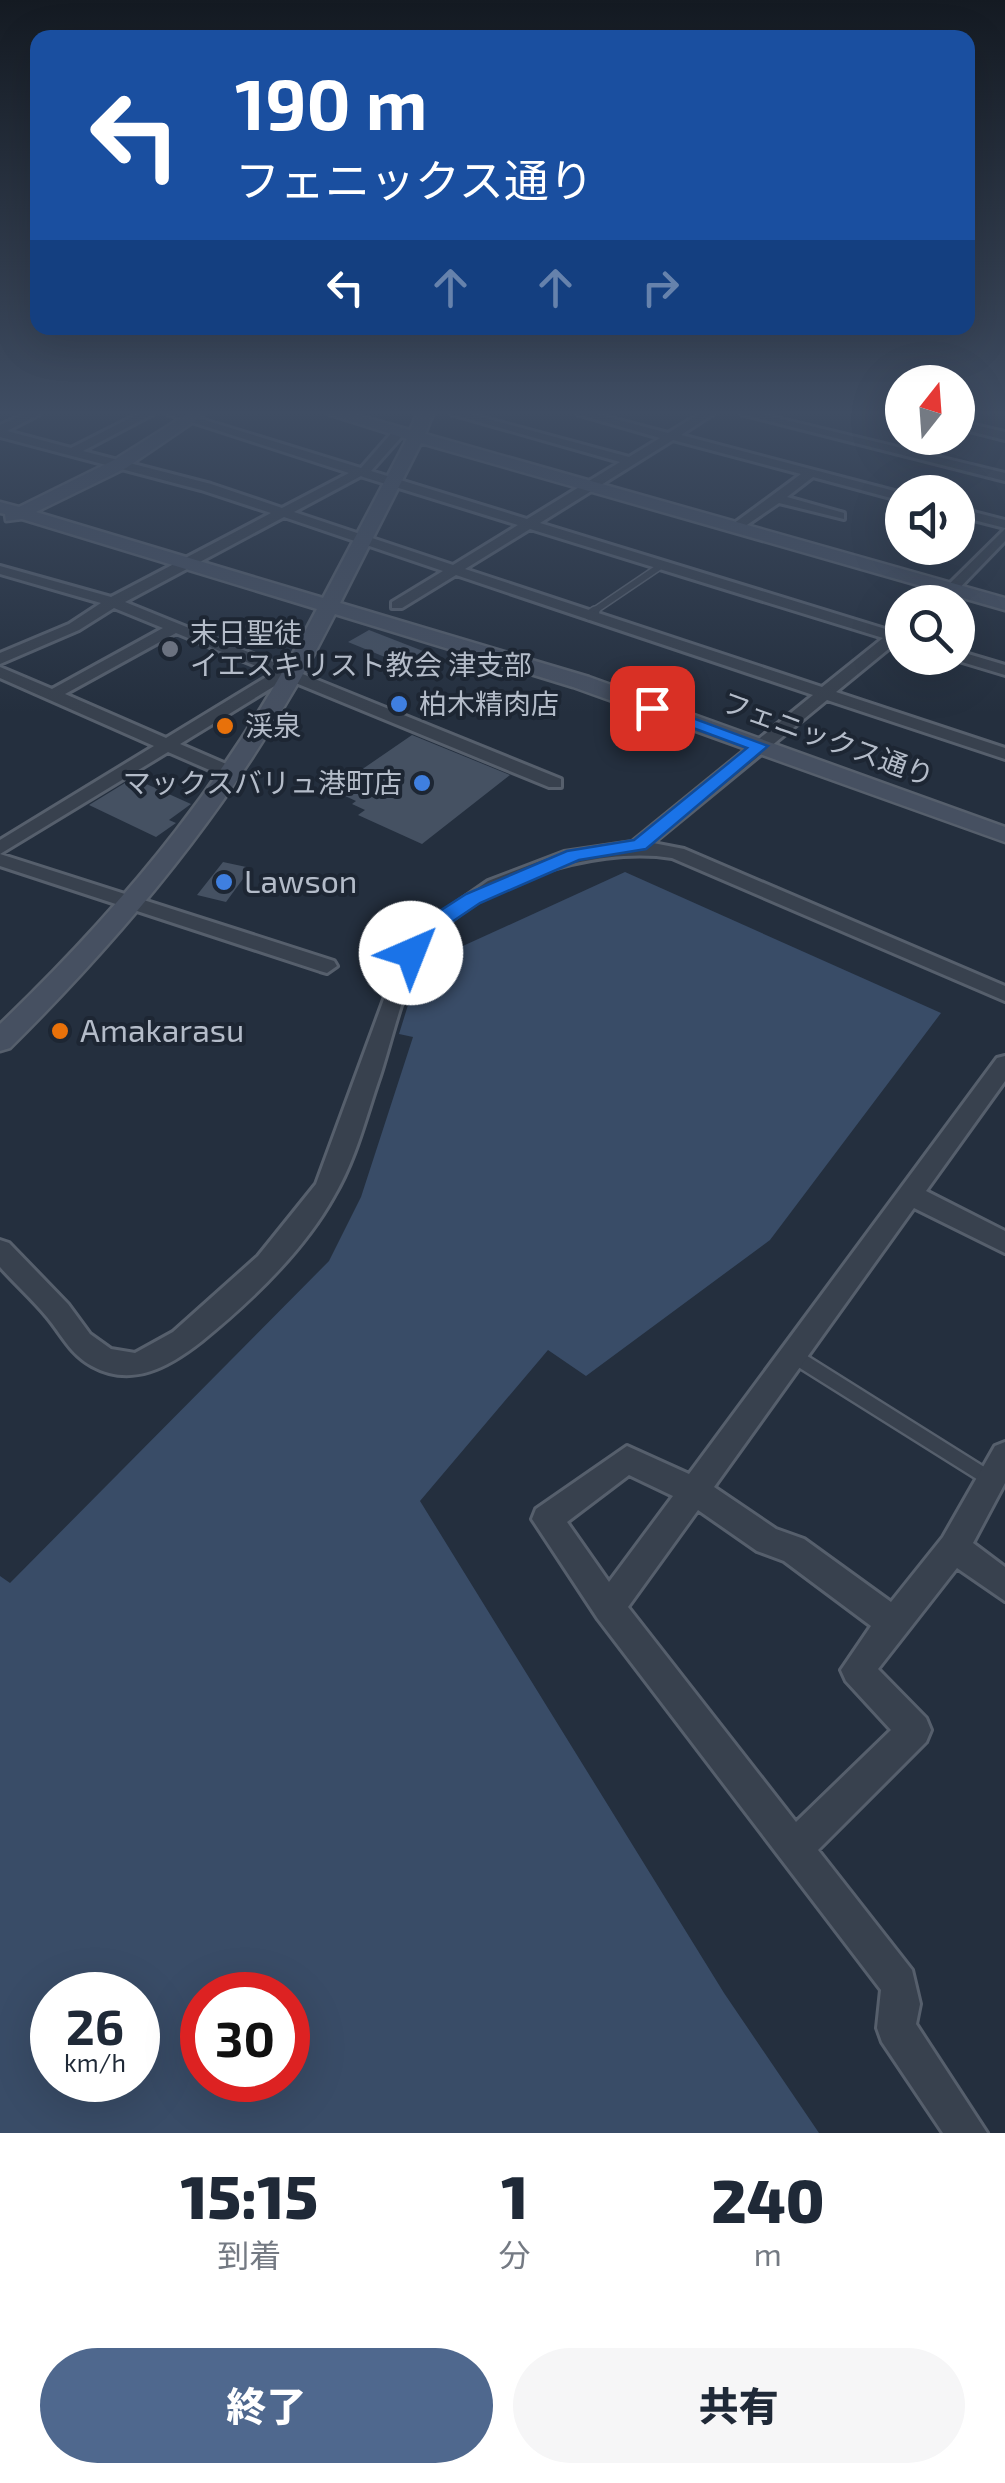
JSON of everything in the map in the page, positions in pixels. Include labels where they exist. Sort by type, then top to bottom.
[{"type":"street","name":"フェニックス通り","points":[[20,514],[187,564],[331,597],[396,605],[778,732],[1005,814]]},
{"type":"street","name":"フェニックス通り","points":[[22,514],[208,552],[1005,835]]},
{"type":"street","points":[[0,659],[74,628],[113,602],[279,514]]},
{"type":"street","points":[[287,514],[1005,754]]},
{"type":"street","points":[[0,1042],[133,903],[234,774],[376,514]]},
{"type":"street","points":[[496,514],[885,631]]},
{"type":"street","points":[[396,605],[545,514]]},
{"type":"street","points":[[688,514],[913,585]]},
{"type":"street","points":[[738,528],[757,514]]},
{"type":"street","points":[[831,514],[840,516]]},
{"type":"street","points":[[975,516],[1005,524]]},
{"type":"street","points":[[954,585],[1005,533]]},
{"type":"street","points":[[0,570],[113,602],[556,783]]},
{"type":"street","points":[[975,600],[1005,604]]},
{"type":"street","points":[[52,695],[173,628]]},
{"type":"street","points":[[640,845],[885,647]]},
{"type":"street","points":[[975,661],[1005,670]]},
{"type":"street","points":[[0,672],[234,774]]},
{"type":"street","points":[[0,848],[287,674]]},
{"type":"street","points":[[0,1250],[60,1312],[64,1325],[106,1361],[138,1365],[186,1338],[292,1240],[310,1217],[338,1164],[411,953],[424,935],[473,899],[574,855],[640,845],[677,853],[1005,994]]},
{"type":"street","points":[[0,860],[326,966]]},
{"type":"street","points":[[609,1608],[1005,1065]]},
{"type":"street","points":[[912,1195],[1005,1243]]},
{"type":"street","points":[[894,1624],[793,1549],[768,1542],[696,1492],[627,1459],[547,1519],[609,1608],[898,1982],[901,2004],[896,2028],[967,2133]]},
{"type":"street","points":[[794,1848],[914,1730],[857,1670],[954,1547],[998,1467]]},
{"type":"street","points":[[954,1547],[1005,1586]]},
{"type":"lane","points":[[589,615],[662,564]]},
{"type":"lane","points":[[794,1356],[998,1467]]},
{"type":"water","points":[[625,872],[941,1013],[770,1240],[586,1376],[548,1350],[420,1501],[724,1993],[819,2133],[0,2133],[0,1576],[10,1583],[329,1261],[361,1197],[413,1037],[399,1034],[422,960],[465,945]]},
{"type":"building","points":[[369,630],[423,651],[402,664],[348,642]]},
{"type":"building","name":"マックスバリュ港町店","points":[[412,735],[510,775],[422,844],[358,815],[365,810],[352,804],[356,801],[332,790]]},
{"type":"building","points":[[133,778],[191,804],[169,820],[176,823],[156,837],[89,805]]},
{"type":"building","name":"Lawson","points":[[223,862],[251,868],[226,902],[197,895]]},
{"type":"place","name":"末日聖徒 イエスキリスト教会 津支部","points":[[170,649]]},
{"type":"place","name":"柏木精肉店","points":[[399,704]]},
{"type":"place","name":"渓泉","points":[[225,726]]},
{"type":"place","name":"マックスバリュ港町店","points":[[422,783]]},
{"type":"place","name":"Lawson","points":[[224,882]]},
{"type":"place","name":"Amakarasu","points":[[60,1031]]},
{"type":"route","points":[[411,953],[442,919],[473,899],[574,855],[640,845],[759,746],[652,708]]}]
